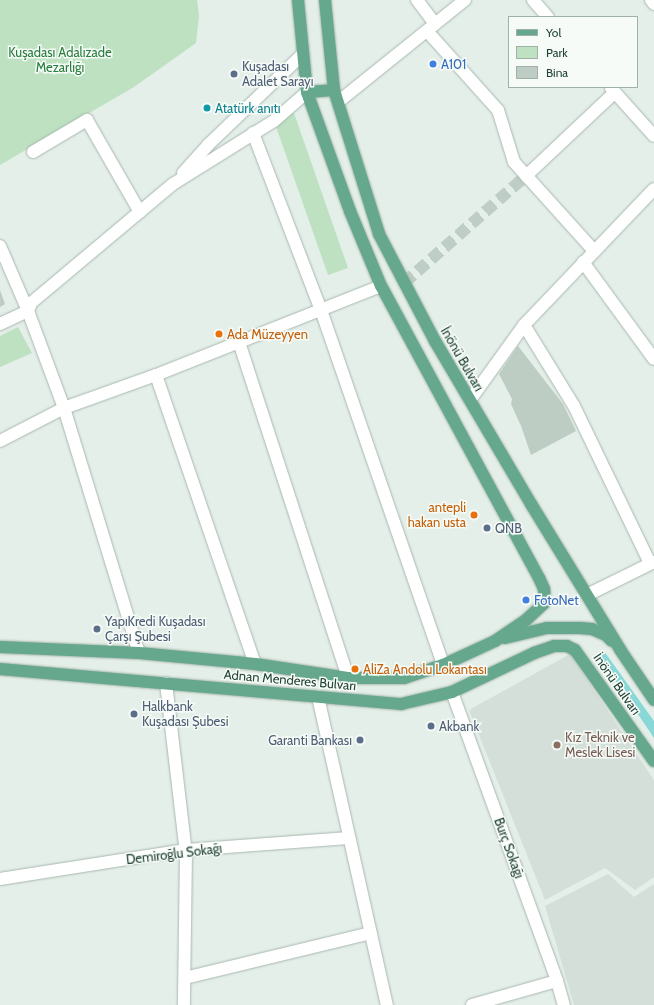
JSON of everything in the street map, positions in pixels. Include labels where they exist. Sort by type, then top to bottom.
[{"type":"main road","points":[[298,0],[307,92],[350,211],[381,286]]},
{"type":"main road","name":"İnönü Bulvarı","points":[[325,0],[334,90],[379,234],[435,341],[621,651],[654,700]]},
{"type":"main road","points":[[307,92],[334,90]]},
{"type":"main road","name":"Adnan Menderes Bulvarı","points":[[381,286],[544,589],[545,602],[538,610],[495,641]]},
{"type":"main road","name":"Adnan Menderes Bulvarı","points":[[0,647],[138,653],[255,664],[348,678],[404,678],[443,665],[495,641],[547,628],[592,629],[606,635],[621,651]]},
{"type":"main road","name":"Adnan Menderes Bulvarı","points":[[0,669],[318,698],[401,704],[452,692],[534,653],[554,646],[567,646]]},
{"type":"main road","name":"İnönü Bulvarı","points":[[567,646],[575,650],[654,761]]},
{"type":"street","points":[[417,0],[431,27],[498,110],[514,162],[594,251]]},
{"type":"street","points":[[338,102],[466,0]]},
{"type":"street","points":[[533,0],[547,16]]},
{"type":"street","points":[[651,0],[654,4]]},
{"type":"street","points":[[0,324],[28,311],[32,303],[173,184],[208,145],[303,54]]},
{"type":"street","points":[[526,176],[613,90],[654,136]]},
{"type":"street","points":[[173,184],[274,120],[307,92]]},
{"type":"street","points":[[33,152],[86,120],[140,212]]},
{"type":"street","points":[[253,133],[320,310],[443,665]]},
{"type":"street","points":[[470,400],[524,325],[654,189]]},
{"type":"street","points":[[0,246],[28,311],[64,408],[138,653]]},
{"type":"street","points":[[583,262],[654,359]]},
{"type":"street","points":[[0,441],[64,408],[156,375],[381,286]]},
{"type":"street","points":[[524,325],[574,406],[652,562],[587,595]]},
{"type":"street","points":[[239,342],[348,678]]},
{"type":"street","points":[[156,375],[255,664]]},
{"type":"street","points":[[166,683],[186,850],[184,1005]]},
{"type":"street","name":"Burç Sokağı","points":[[452,692],[557,981],[564,1005]]},
{"type":"street","points":[[318,698],[386,1005]]},
{"type":"street","name":"Demiroğlu Sokağı","points":[[0,879],[186,850],[349,838]]},
{"type":"street","points":[[185,978],[370,933]]},
{"type":"street","points":[[472,1005],[557,981]]},
{"type":"shaded area","name":"Kız Teknik ve Meslek Lisesi","points":[[570,654],[654,780],[654,877],[635,890],[605,868],[545,900],[469,710]]},
{"type":"shaded area","points":[[608,874],[634,897],[654,884],[654,1005],[574,1005],[545,906]]},
{"type":"green space","name":"Kuşadası Adalızade Mezarlığı","points":[[0,0],[197,0],[199,16],[196,43],[134,87],[0,165]]},
{"type":"green space","points":[[294,113],[348,268],[328,275],[274,121]]},
{"type":"green space","points":[[18,327],[32,353],[0,367],[0,336]]},
{"type":"water","points":[[604,651],[654,721],[654,738],[598,655]]},
{"type":"building","points":[[0,290],[5,304],[0,307]]},
{"type":"building","points":[[518,346],[563,404],[576,431],[531,455],[521,426],[511,404],[512,399],[499,374]]},
{"type":"tunnel","points":[[404,283],[526,176]]},
{"type":"place","name":"A101","points":[[433,64]]},
{"type":"place","name":"Kuşadası Adalet Sarayı","points":[[234,74]]},
{"type":"place","name":"Atatürk anıtı","points":[[207,108]]},
{"type":"place","name":"Ada Müzeyyen","points":[[219,334]]},
{"type":"place","name":"antepli hakan usta","points":[[474,515]]},
{"type":"place","name":"QNB","points":[[487,528]]},
{"type":"place","name":"FotoNet","points":[[526,600]]},
{"type":"place","name":"YapıKredi Kuşadası Çarşı Şubesi","points":[[97,629]]},
{"type":"place","name":"AliZa Andolu Lokantası","points":[[355,669]]},
{"type":"place","name":"Halkbank Kuşadası Şubesi","points":[[134,714]]},
{"type":"place","name":"Akbank","points":[[431,726]]},
{"type":"place","name":"Garanti Bankası","points":[[360,740]]},
{"type":"place","name":"Kız Teknik ve Meslek Lisesi","points":[[557,745]]}]
